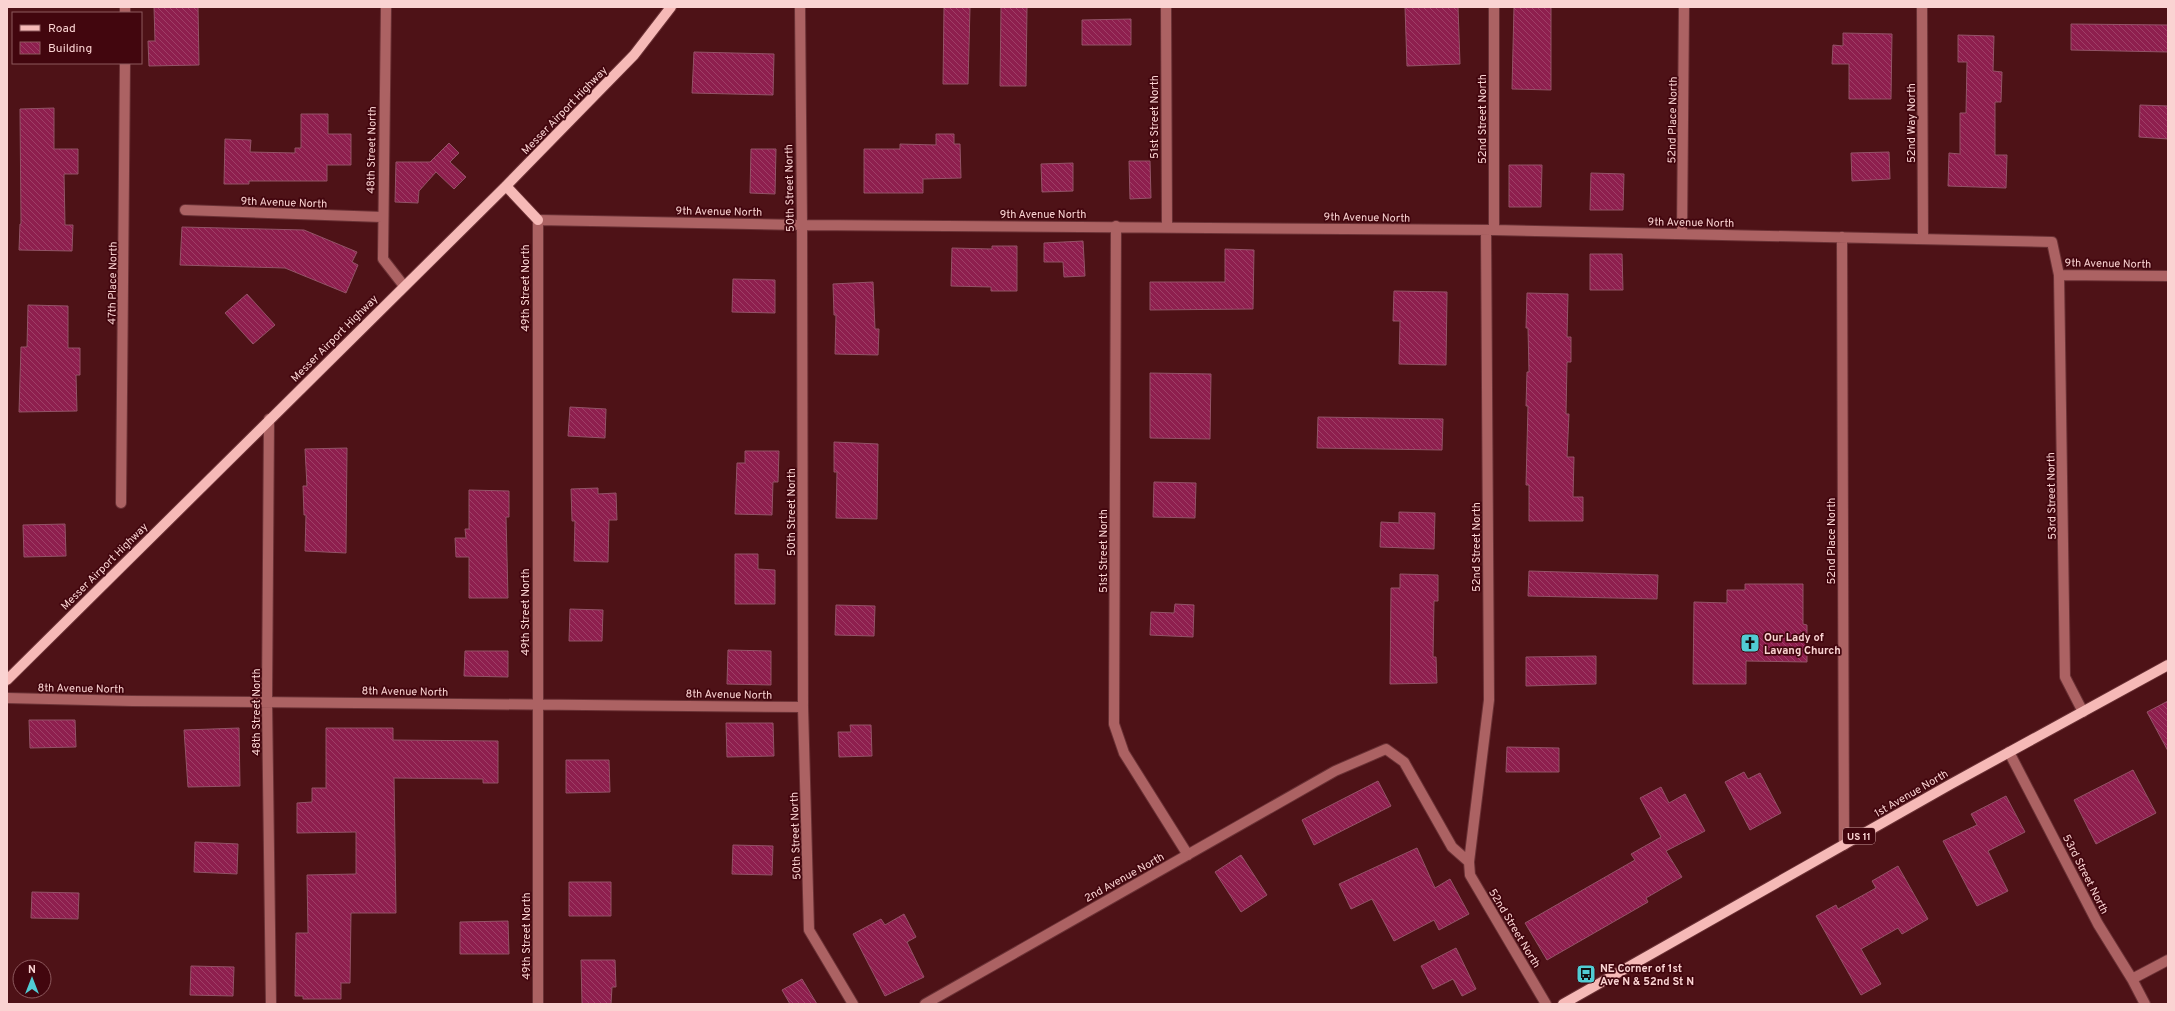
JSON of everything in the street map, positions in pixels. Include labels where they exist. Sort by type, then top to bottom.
[{"type":"main road","name":"Messer Airport Highway","points":[[7,680],[506,186],[634,56],[671,7]]},
{"type":"main road","points":[[506,186],[538,220]]},
{"type":"main road","name":"1st Avenue North","points":[[1563,1004],[2009,752],[2168,665]]},
{"type":"street","name":"48th Street North","points":[[386,7],[382,217],[383,259],[404,286]]},
{"type":"street","name":"50th Street North","points":[[800,7],[803,707],[809,930],[853,1004]]},
{"type":"street","name":"51st Street North","points":[[1166,7],[1167,226]]},
{"type":"street","name":"52nd Street North","points":[[1494,7],[1490,230],[1489,700],[1469,862],[1470,875],[1546,1004]]},
{"type":"street","name":"52nd Place North","points":[[1682,234],[1684,7]]},
{"type":"street","name":"52nd Way North","points":[[1922,7],[1923,238]]},
{"type":"street","name":"47th Place North","points":[[121,503],[126,64]]},
{"type":"street","name":"9th Avenue North","points":[[185,210],[382,217]]},
{"type":"street","name":"9th Avenue North","points":[[538,220],[802,225],[1167,226],[1490,230],[1923,238],[2052,242],[2060,275],[2168,276]]},
{"type":"street","name":"49th Street North","points":[[538,220],[536,704],[538,1004]]},
{"type":"street","name":"51st Street North","points":[[1116,226],[1114,724],[1124,753],[1188,855]]},
{"type":"street","name":"52nd Place North","points":[[1842,237],[1844,845]]},
{"type":"street","name":"53rd Street North","points":[[2060,275],[2065,677],[2082,712]]},
{"type":"street","name":"48th Street North","points":[[269,419],[267,701],[272,1004]]},
{"type":"street","name":"8th Avenue North","points":[[7,698],[803,707]]},
{"type":"street","name":"2nd Avenue North","points":[[925,1004],[1335,771],[1386,749],[1404,762],[1452,847],[1469,862]]},
{"type":"street","name":"53rd Street North","points":[[2009,752],[2098,924],[2145,1004]]},
{"type":"street","points":[[2132,980],[2168,960]]},
{"type":"building","points":[[154,7],[198,7],[199,65],[149,66],[148,41],[155,41]]},
{"type":"building","points":[[944,7],[970,7],[968,84],[943,84]]},
{"type":"building","points":[[1001,7],[1027,7],[1026,86],[1000,86]]},
{"type":"building","points":[[1405,7],[1458,7],[1460,64],[1407,66]]},
{"type":"building","points":[[1514,7],[1551,7],[1551,90],[1512,89]]},
{"type":"building","points":[[1131,19],[1131,45],[1082,45],[1082,20]]},
{"type":"building","points":[[2071,24],[2168,25],[2168,52],[2071,50]]},
{"type":"building","points":[[1843,33],[1892,34],[1891,99],[1849,99],[1849,64],[1832,64],[1833,45],[1843,46]]},
{"type":"building","points":[[1958,35],[1994,36],[1993,71],[2002,72],[2001,102],[1995,102],[1995,155],[2007,155],[2006,188],[1948,186],[1949,153],[1960,154],[1960,113],[1966,113],[1967,62],[1958,62]]},
{"type":"building","points":[[694,52],[774,54],[773,95],[692,93]]},
{"type":"building","points":[[2140,105],[2168,106],[2168,139],[2139,137]]},
{"type":"building","points":[[54,108],[54,149],[78,149],[78,174],[64,174],[65,225],[73,225],[72,251],[19,250],[21,224],[20,109]]},
{"type":"building","points":[[301,114],[328,114],[328,134],[351,134],[351,165],[327,165],[327,181],[249,181],[249,184],[224,184],[225,139],[251,140],[250,152],[295,153],[295,148],[301,148]]},
{"type":"building","points":[[936,134],[954,134],[954,144],[960,144],[961,178],[923,179],[923,193],[864,193],[864,149],[900,149],[900,144],[936,145]]},
{"type":"building","points":[[449,143],[459,153],[450,162],[466,177],[454,189],[436,172],[419,191],[418,203],[395,202],[396,162],[430,162]]},
{"type":"building","points":[[751,149],[776,149],[775,194],[750,193]]},
{"type":"building","points":[[1889,152],[1890,179],[1852,181],[1851,153]]},
{"type":"building","points":[[1129,161],[1150,161],[1151,198],[1130,199]]},
{"type":"building","points":[[1073,163],[1073,191],[1042,192],[1041,164]]},
{"type":"building","points":[[1509,165],[1542,165],[1541,207],[1509,207]]},
{"type":"building","points":[[1591,173],[1624,174],[1623,210],[1590,210]]},
{"type":"building","points":[[182,227],[304,230],[357,252],[352,262],[358,265],[346,293],[285,268],[180,265]]},
{"type":"building","points":[[1083,241],[1085,276],[1064,277],[1063,262],[1044,262],[1044,243]]},
{"type":"building","points":[[992,246],[1017,246],[1017,291],[991,291],[991,287],[951,286],[952,248],[992,249]]},
{"type":"building","points":[[1225,249],[1254,250],[1253,309],[1150,310],[1150,282],[1225,282]]},
{"type":"building","points":[[1590,254],[1622,254],[1623,290],[1590,290]]},
{"type":"building","points":[[733,279],[775,280],[775,313],[732,312]]},
{"type":"building","points":[[873,282],[875,329],[879,329],[878,355],[835,354],[836,315],[834,315],[833,284]]},
{"type":"building","points":[[1394,291],[1447,292],[1446,365],[1399,364],[1400,321],[1393,321]]},
{"type":"building","points":[[1527,293],[1568,294],[1567,337],[1571,337],[1571,362],[1567,362],[1566,414],[1569,414],[1567,457],[1574,457],[1573,497],[1583,497],[1583,521],[1529,521],[1529,485],[1526,485],[1528,406],[1526,406],[1527,372],[1529,372],[1528,328],[1526,328]]},
{"type":"building","points":[[247,294],[275,325],[253,344],[225,313]]},
{"type":"building","points":[[28,305],[68,306],[68,348],[80,348],[80,375],[76,375],[77,411],[19,412],[21,347],[27,347]]},
{"type":"building","points":[[1150,373],[1211,374],[1210,439],[1150,438]]},
{"type":"building","points":[[570,407],[606,409],[605,438],[568,436]]},
{"type":"building","points":[[1318,417],[1443,419],[1442,450],[1317,448]]},
{"type":"building","points":[[834,442],[878,444],[877,519],[836,518],[837,472],[834,472]]},
{"type":"building","points":[[347,448],[346,553],[305,551],[306,515],[304,515],[303,486],[307,486],[305,449]]},
{"type":"building","points":[[745,451],[779,451],[778,482],[773,482],[772,515],[735,514],[737,463],[745,463]]},
{"type":"building","points":[[1154,482],[1196,483],[1195,518],[1153,517]]},
{"type":"building","points":[[598,488],[598,494],[616,493],[617,520],[609,520],[608,562],[574,561],[575,521],[572,521],[571,489]]},
{"type":"building","points":[[469,490],[509,491],[509,517],[506,517],[508,598],[469,598],[469,557],[456,557],[455,538],[466,538],[465,529],[469,529]]},
{"type":"building","points":[[1399,512],[1435,513],[1434,549],[1380,547],[1381,522],[1399,523]]},
{"type":"building","points":[[65,524],[66,556],[24,557],[23,525]]},
{"type":"building","points":[[735,554],[758,554],[758,569],[775,570],[775,604],[735,604]]},
{"type":"building","points":[[1529,571],[1658,575],[1657,599],[1528,596]]},
{"type":"building","points":[[1400,574],[1438,575],[1438,601],[1434,601],[1433,657],[1436,657],[1437,683],[1390,684],[1391,588],[1400,588]]},
{"type":"building","name":"Our Lady of Lavang Church","points":[[1745,584],[1803,584],[1803,624],[1807,625],[1807,662],[1746,661],[1746,684],[1693,684],[1694,602],[1727,603],[1727,590],[1745,590]]},
{"type":"building","points":[[1175,604],[1194,605],[1193,637],[1150,635],[1151,612],[1174,613]]},
{"type":"building","points":[[836,605],[875,606],[874,636],[835,635]]},
{"type":"building","points":[[570,609],[603,610],[602,641],[569,641]]},
{"type":"building","points":[[728,650],[771,651],[771,685],[727,684]]},
{"type":"building","points":[[465,651],[508,651],[508,677],[464,676]]},
{"type":"building","points":[[1596,656],[1596,684],[1526,686],[1526,657]]},
{"type":"building","points":[[2168,701],[2168,751],[2147,712]]},
{"type":"building","points":[[29,720],[75,720],[76,747],[30,748]]},
{"type":"building","points":[[726,723],[773,723],[774,756],[727,757]]},
{"type":"building","points":[[850,725],[871,725],[872,756],[839,757],[838,732],[851,732]]},
{"type":"building","points":[[239,728],[240,786],[188,787],[184,730]]},
{"type":"building","points":[[326,728],[393,728],[393,740],[498,741],[498,783],[483,783],[483,779],[394,778],[396,913],[351,913],[350,983],[341,983],[341,999],[303,999],[303,996],[295,996],[296,933],[308,933],[307,875],[356,874],[356,832],[297,833],[297,803],[312,802],[312,788],[326,788]]},
{"type":"building","points":[[1507,747],[1559,748],[1559,772],[1506,772]]},
{"type":"building","points":[[566,760],[609,760],[610,792],[566,793]]},
{"type":"building","points":[[2133,770],[2156,813],[2096,844],[2074,800]]},
{"type":"building","points":[[1744,772],[1748,779],[1760,773],[1781,813],[1750,830],[1725,782]]},
{"type":"building","points":[[1378,781],[1391,806],[1314,845],[1302,820]]},
{"type":"building","points":[[1661,787],[1669,803],[1685,794],[1705,831],[1666,851],[1682,877],[1646,898],[1648,902],[1547,960],[1525,923],[1635,860],[1631,854],[1661,837],[1640,798]]},
{"type":"building","points":[[2006,796],[2025,832],[1988,851],[2008,891],[1977,906],[1943,841],[1977,825],[1971,814]]},
{"type":"building","points":[[195,842],[238,844],[237,874],[194,872]]},
{"type":"building","points":[[733,845],[773,846],[772,875],[732,874]]},
{"type":"building","points":[[1417,848],[1435,888],[1450,879],[1469,914],[1439,930],[1434,920],[1394,941],[1372,899],[1351,909],[1339,884]]},
{"type":"building","points":[[1241,855],[1267,895],[1241,912],[1215,872]]},
{"type":"building","points":[[1898,866],[1928,919],[1902,934],[1898,928],[1861,949],[1881,984],[1861,995],[1816,916],[1836,905],[1838,909],[1876,888],[1872,881]]},
{"type":"building","points":[[569,882],[611,882],[611,916],[569,916]]},
{"type":"building","points":[[32,892],[79,893],[78,919],[31,918]]},
{"type":"building","points":[[904,914],[916,937],[907,942],[924,977],[885,996],[853,934],[881,919],[885,925]]},
{"type":"building","points":[[508,921],[509,954],[460,954],[460,922]]},
{"type":"building","points":[[1456,948],[1476,989],[1462,996],[1453,979],[1433,989],[1421,966]]},
{"type":"building","points":[[581,960],[615,960],[616,987],[612,987],[611,1004],[582,1004]]},
{"type":"building","points":[[191,966],[234,967],[233,996],[190,995]]},
{"type":"building","points":[[802,979],[817,1004],[790,1004],[782,990]]},
{"type":"place","name":"Our Lady of Lavang Church","points":[[1750,643]]},
{"type":"place","name":"NE Corner of 1st Ave N & 52nd St N","points":[[1586,974]]}]
